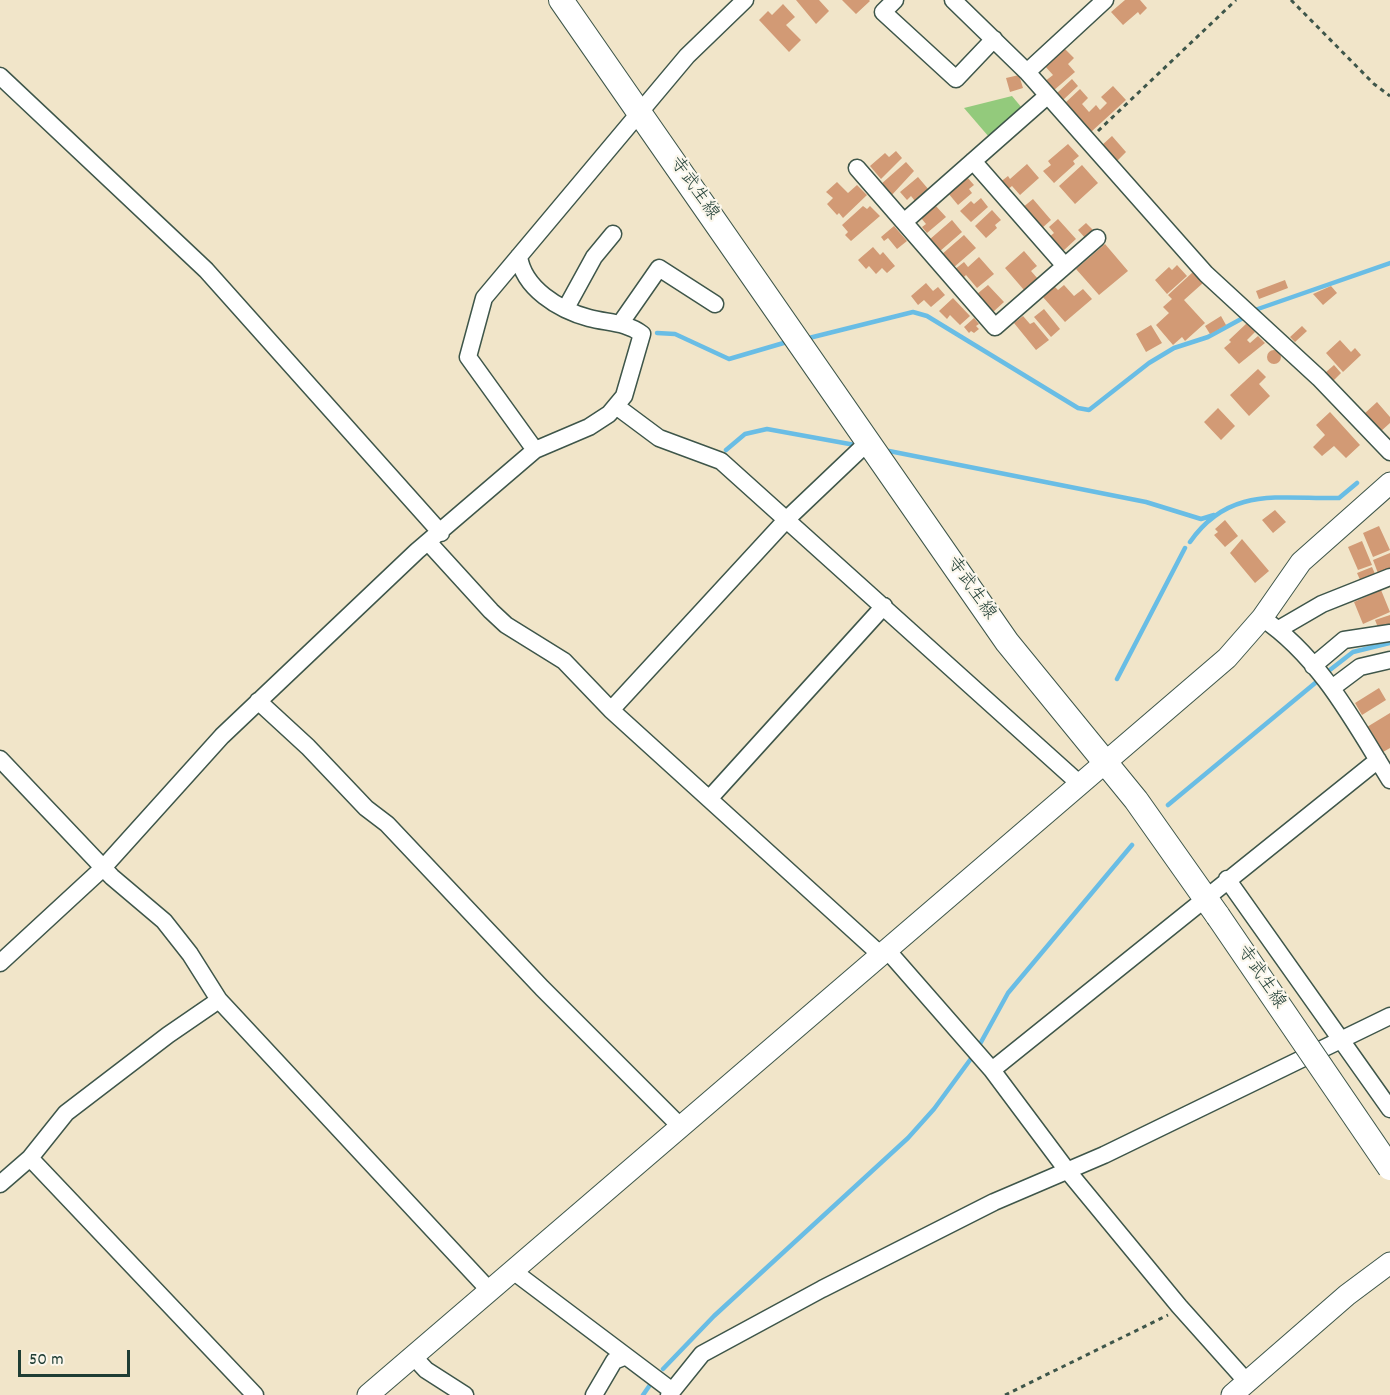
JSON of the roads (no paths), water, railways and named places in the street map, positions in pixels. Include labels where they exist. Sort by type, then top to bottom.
[{"type":"main road","name":"寺武生線","points":[[561,0],[1007,642],[1107,762],[1211,907],[1390,1168]]},
{"type":"street","points":[[535,450],[468,357],[484,298],[687,56],[746,0]]},
{"type":"street","points":[[895,0],[883,12],[956,79],[994,39]]},
{"type":"street","points":[[953,0],[1027,72],[1206,274],[1319,378],[1390,452]]},
{"type":"street","points":[[1027,72],[1105,0]]},
{"type":"street","points":[[0,76],[206,270],[435,538],[491,611],[506,625],[556,654],[611,710],[884,953],[992,1070],[1066,1169],[1179,1306],[1240,1388],[1347,1295],[1390,1263]]},
{"type":"street","points":[[904,222],[1047,96]]},
{"type":"street","points":[[973,161],[1065,266]]},
{"type":"street","points":[[857,168],[995,327],[1097,238]]},
{"type":"street","points":[[566,308],[594,257],[613,234]]},
{"type":"street","points":[[0,963],[103,868],[222,736],[435,538],[535,450],[589,427],[616,406],[630,383],[642,334],[632,326],[587,318],[531,286],[521,270],[519,256]]},
{"type":"street","points":[[620,324],[659,268],[715,304]]},
{"type":"street","points":[[616,406],[659,438],[716,458],[787,519],[1081,785]]},
{"type":"street","points":[[611,710],[787,519],[868,442]]},
{"type":"street","points":[[1270,623],[1301,562],[1390,483]]},
{"type":"street","points":[[368,1395],[1270,623],[1304,613],[1390,577]]},
{"type":"street","points":[[709,799],[884,606]]},
{"type":"street","points":[[1270,623],[1331,686],[1390,780]]},
{"type":"street","points":[[1314,667],[1344,640],[1390,633]]},
{"type":"street","points":[[1331,686],[1360,667],[1390,660]]},
{"type":"street","points":[[258,701],[308,747],[366,808],[387,824],[542,988],[681,1127]]},
{"type":"street","points":[[992,1070],[1211,907],[1227,879],[1378,760]]},
{"type":"street","points":[[1,762],[103,868],[164,921],[190,954],[219,1000],[489,1291]]},
{"type":"street","points":[[1227,879],[1339,1041],[1390,1109]]},
{"type":"street","points":[[0,1184],[30,1158],[66,1113],[168,1035],[219,1000]]},
{"type":"street","points":[[513,1271],[670,1392],[702,1353],[933,1233],[1066,1169],[1114,1150],[1390,1016]]},
{"type":"street","points":[[30,1158],[255,1395]]},
{"type":"street","points":[[413,1356],[426,1370],[465,1395]]},
{"type":"street","points":[[594,1395],[614,1361],[626,1356]]},
{"type":"waterway","points":[[1255,310],[1390,263]]},
{"type":"waterway","points":[[805,339],[913,312],[927,316],[1078,408],[1089,410],[1149,363],[1174,348],[1208,337],[1243,318]]},
{"type":"waterway","points":[[657,333],[675,334],[729,359],[787,342]]},
{"type":"waterway","points":[[726,450],[745,434],[767,429],[855,445]]},
{"type":"waterway","points":[[889,451],[1146,502],[1201,519],[1214,515]]},
{"type":"waterway","points":[[1190,542],[1205,524],[1221,512],[1238,504],[1257,499],[1339,498],[1357,483]]},
{"type":"waterway","points":[[1117,679],[1185,548]]},
{"type":"waterway","points":[[1326,673],[1353,652],[1390,643]]},
{"type":"waterway","points":[[1168,805],[1320,679]]},
{"type":"waterway","points":[[980,1044],[1008,993],[1132,845]]},
{"type":"waterway","points":[[663,1369],[714,1316],[908,1138],[934,1109],[970,1060]]},
{"type":"waterway","points":[[643,1395],[652,1382]]}]
